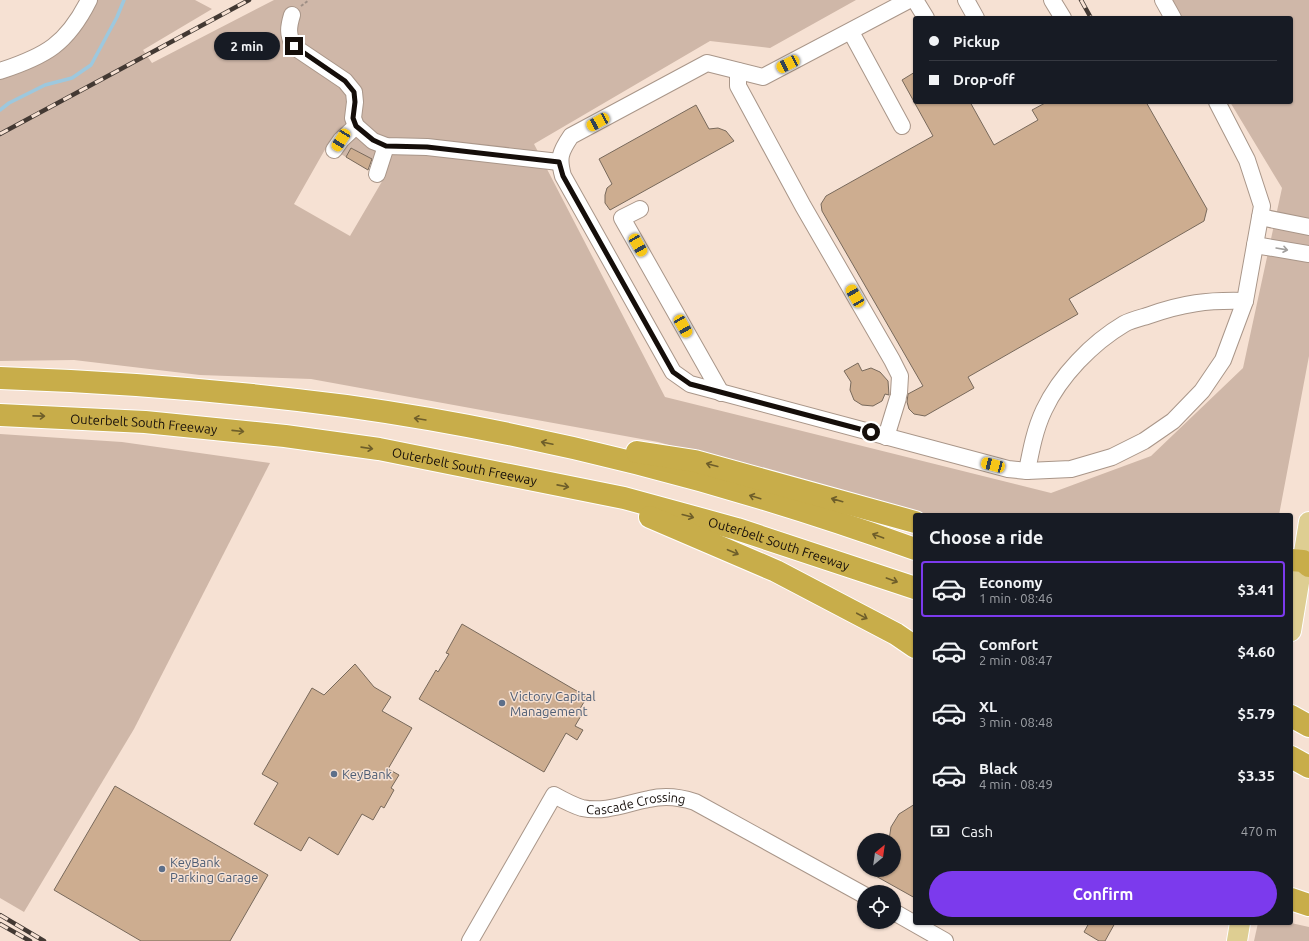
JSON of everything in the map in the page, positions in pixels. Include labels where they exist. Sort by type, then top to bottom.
[{"type":"highway","points":[[0,378],[139,385],[296,400],[452,424],[575,449],[723,487],[864,531],[913,548]]},
{"type":"highway","name":"Outerbelt South Freeway","points":[[0,415],[145,422],[285,436],[379,449],[624,498],[745,532],[913,587]]},
{"type":"highway","points":[[575,449],[644,453],[695,461],[913,521]]},
{"type":"highway","points":[[624,498],[630,505],[650,517],[776,571],[896,634],[913,646]]},
{"type":"highway","points":[[1293,717],[1309,726]]},
{"type":"highway","points":[[1293,758],[1309,767]]},
{"type":"highway","points":[[1293,901],[1309,905]]},
{"type":"main road","points":[[1293,617],[1301,562],[1309,522]]},
{"type":"main road","points":[[1237,941],[1240,925]]},
{"type":"lane","points":[[0,71],[44,54],[63,41],[78,21],[89,0]]},
{"type":"lane","points":[[910,0],[763,77],[707,63],[571,136],[563,148],[559,162],[563,176],[673,372],[690,384],[1008,469],[1027,471],[1071,469],[1112,457],[1144,441],[1173,422],[1202,391],[1224,360],[1245,301],[1262,206],[1247,160],[1218,104]]},
{"type":"lane","points":[[915,0],[925,16]]},
{"type":"lane","points":[[966,0],[975,16]]},
{"type":"lane","points":[[1052,0],[1062,16]]},
{"type":"lane","points":[[1163,0],[1171,16]]},
{"type":"lane","points":[[292,16],[288,28],[289,36],[294,46],[345,81],[354,92],[355,102],[353,118],[356,126],[373,140],[386,146],[427,147],[559,162]]},
{"type":"lane","points":[[850,32],[902,126]]},
{"type":"lane","points":[[738,71],[738,86],[803,206],[900,376],[898,396],[886,436]]},
{"type":"lane","points":[[334,150],[341,140],[356,126]]},
{"type":"lane","points":[[377,174],[386,146]]},
{"type":"lane","points":[[640,209],[622,218],[721,393]]},
{"type":"lane","points":[[1260,217],[1309,227]]},
{"type":"lane","points":[[1255,244],[1309,254]]},
{"type":"lane","points":[[1027,471],[1033,440],[1044,409],[1064,380],[1092,347],[1125,323],[1171,307],[1211,300],[1245,301]]},
{"type":"lane","name":"Cascade Crossing","points":[[470,941],[554,795],[582,808],[598,809],[613,808],[650,798],[669,797],[695,802],[857,891]]},
{"type":"lane","points":[[901,916],[913,923]]},
{"type":"lane","points":[[917,925],[945,941]]},
{"type":"shaded area","points":[[81,0],[195,0],[212,9],[143,50],[152,63],[274,0],[856,0],[770,48],[710,41],[534,144],[665,397],[1051,493],[1151,456],[1243,368],[1282,188],[1231,104],[1293,104],[1293,16],[1179,16],[1169,0],[1309,0],[1309,356],[1279,513],[918,513],[658,442],[311,379],[200,375],[74,360],[0,361],[0,78],[55,36]],"holes":[[[327,146],[346,157],[352,148],[374,161],[369,170],[384,178],[350,236],[294,204]]]},
{"type":"shaded area","points":[[0,434],[122,442],[270,463],[134,729],[24,912],[0,898]]},
{"type":"shaded area","points":[[1293,923],[1309,927],[1309,941],[1254,941],[1258,925],[1293,925]]},
{"type":"building","points":[[913,73],[913,100],[902,80]]},
{"type":"building","points":[[915,104],[971,104],[994,145],[1038,120],[1032,110],[1043,104],[1147,104],[1207,209],[1204,221],[1069,299],[1078,314],[968,377],[974,388],[925,416],[914,414],[909,409],[907,402],[908,394],[923,386],[822,211],[821,204],[826,196],[933,136]]},
{"type":"building","points":[[696,105],[709,129],[718,128],[726,131],[734,141],[610,210],[605,203],[605,195],[607,188],[612,184],[599,159]]},
{"type":"building","points":[[351,148],[372,159],[368,170],[346,157]]},
{"type":"building","points":[[858,363],[862,371],[871,368],[880,372],[888,381],[889,395],[885,394],[882,401],[873,406],[862,405],[854,400],[850,390],[851,382],[844,371]]},
{"type":"building","points":[[462,624],[587,697],[578,712],[582,714],[575,726],[583,730],[577,740],[566,733],[544,772],[419,699],[436,670],[438,672],[449,654],[446,653]]},
{"type":"building","points":[[355,664],[374,687],[391,697],[382,711],[412,728],[388,769],[399,775],[391,788],[394,790],[384,808],[381,806],[373,820],[362,814],[338,855],[309,837],[301,851],[254,824],[278,783],[262,774],[312,688],[324,695]]},
{"type":"building","name":"KeyBank Parking Garage","points":[[115,786],[268,875],[230,941],[141,941],[54,890]]},
{"type":"building","points":[[913,805],[913,897],[901,890],[901,885],[892,885],[878,877],[901,877],[901,833],[890,833],[891,827],[899,814]]},
{"type":"building","points":[[1088,925],[1114,925],[1105,941],[1099,941],[1084,932]]},
{"type":"waterway","points":[[0,110],[9,103],[45,85],[72,78],[91,65],[117,17],[124,0]]},
{"type":"railway","points":[[0,134],[249,0]]},
{"type":"railway","points":[[1081,0],[1090,16]]},
{"type":"railway","points":[[0,915],[44,941]]},
{"type":"railway","points":[[0,924],[30,941]]},
{"type":"place","name":"Victory Capital Management","points":[[502,703]]},
{"type":"place","name":"KeyBank","points":[[334,774]]},
{"type":"place","name":"KeyBank Parking Garage","points":[[162,869]]},
{"type":"route","points":[[294,46],[345,81],[354,92],[355,102],[353,118],[356,126],[373,140],[386,146],[427,147],[559,162],[563,176],[673,372],[690,384],[871,432]]}]
